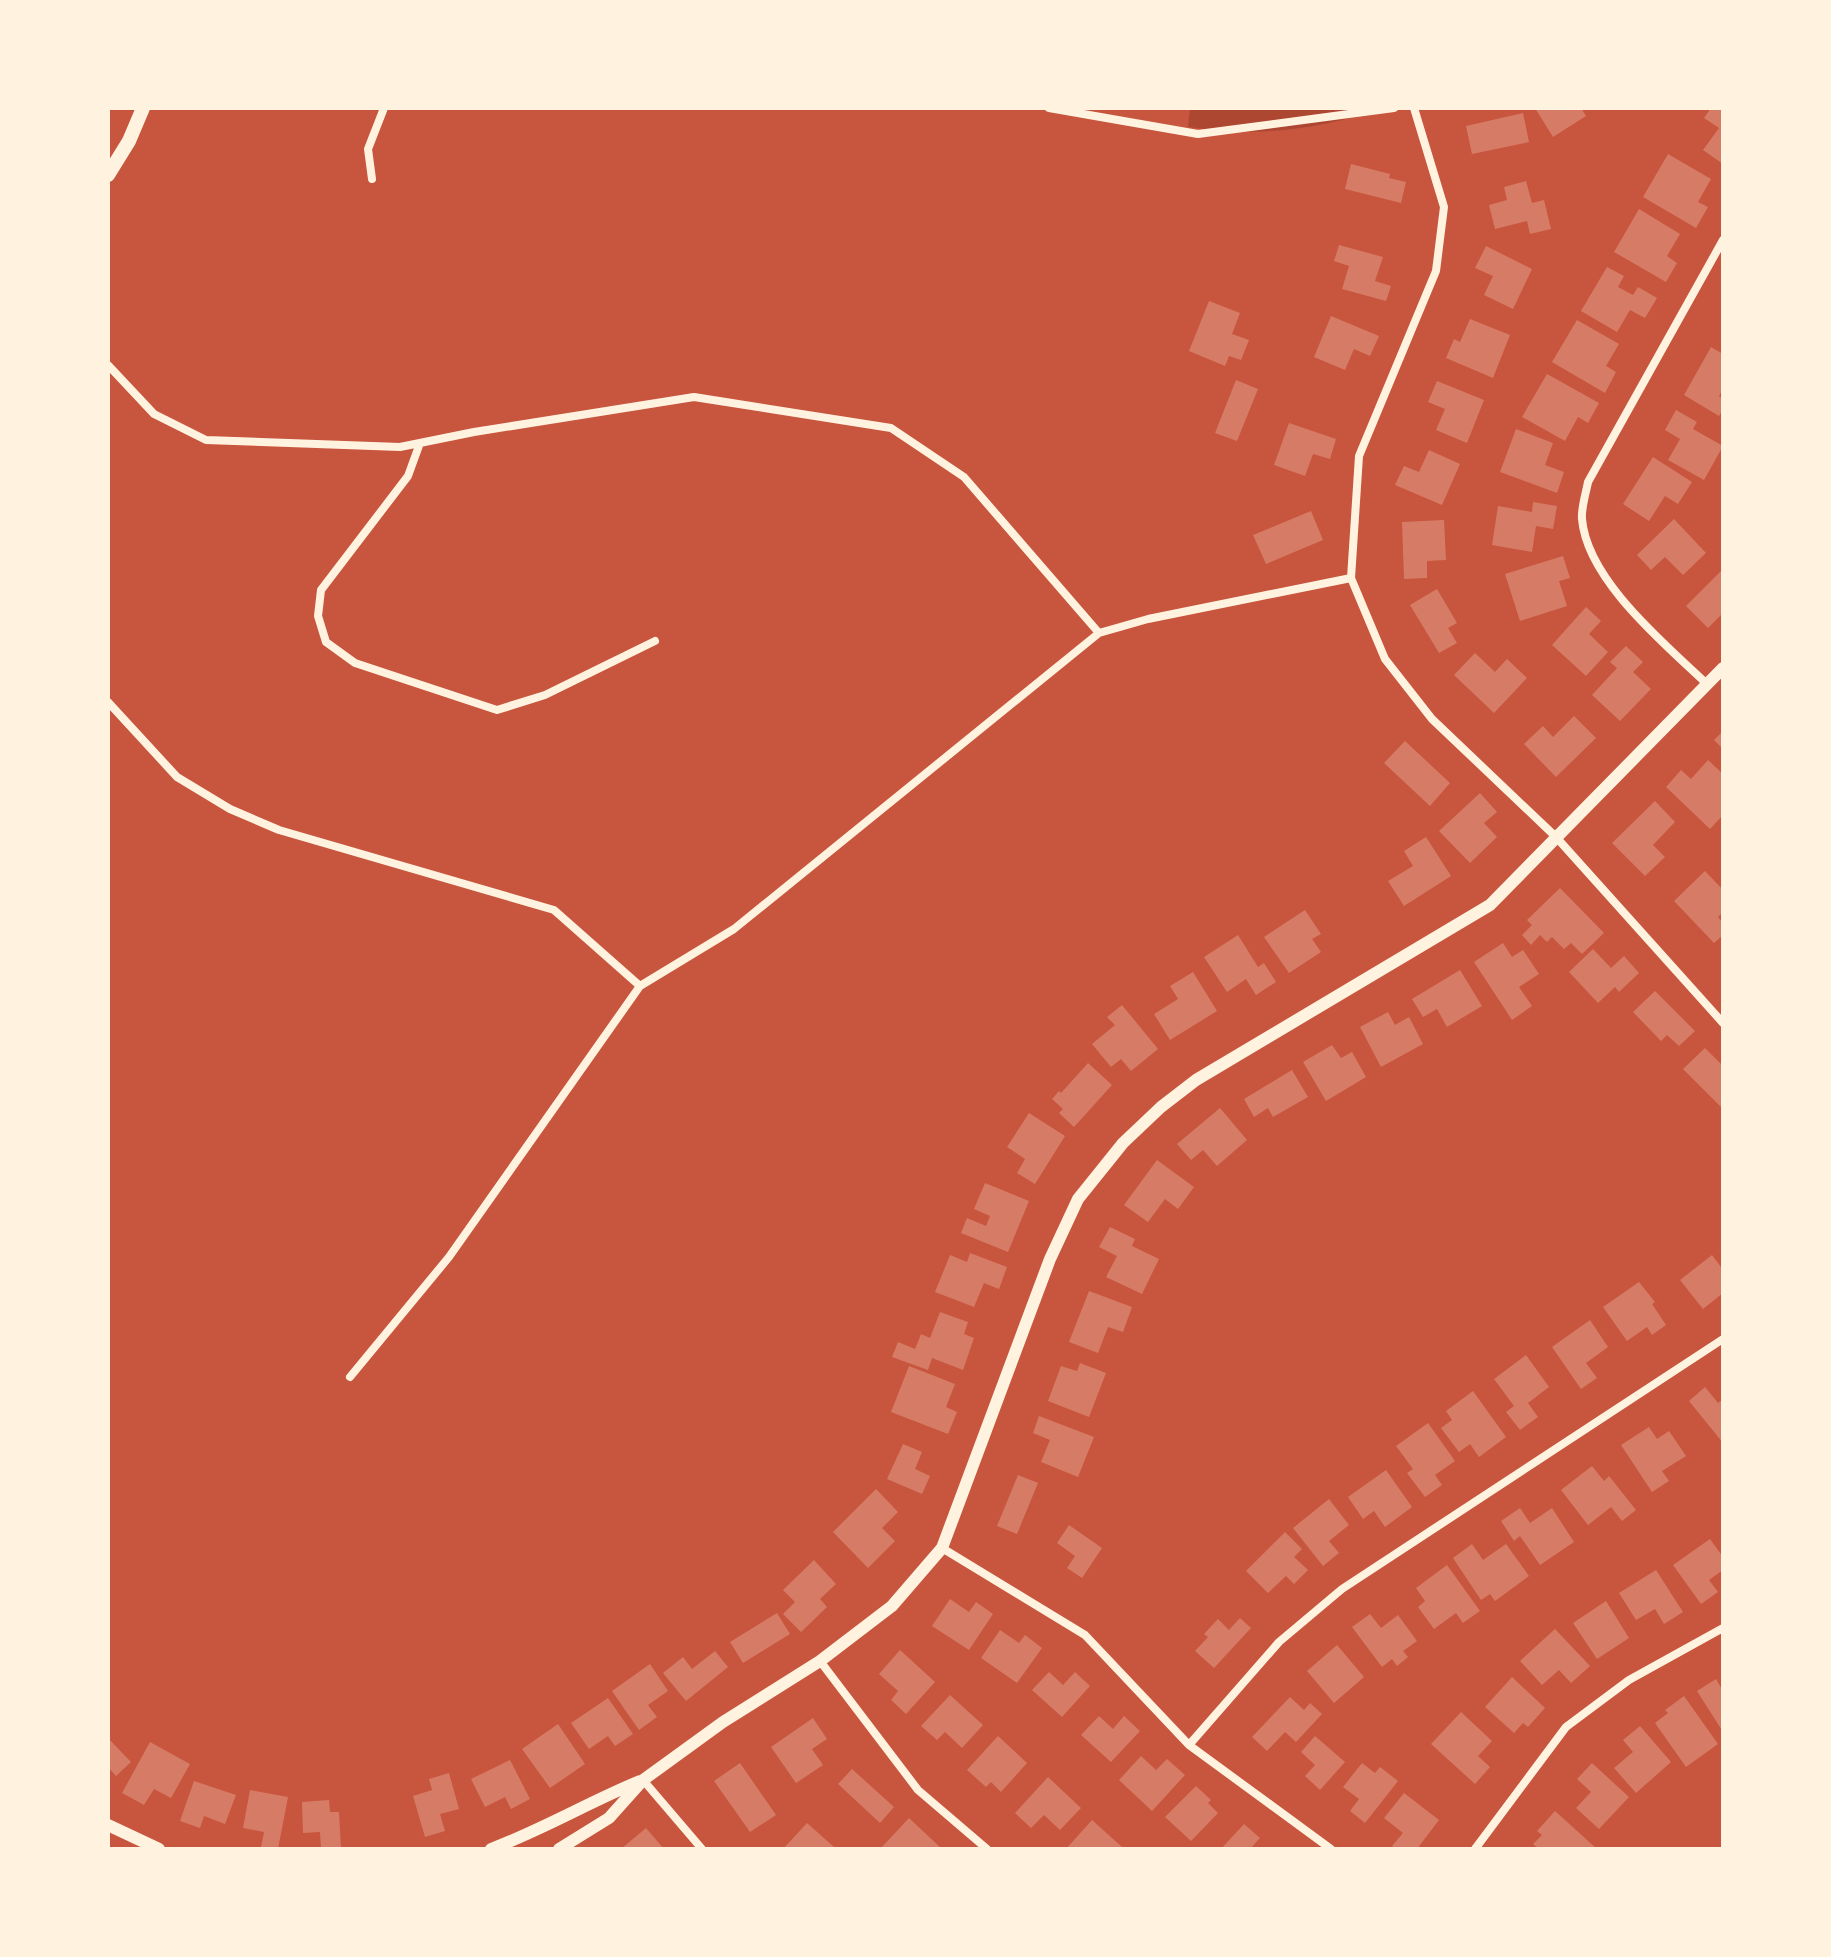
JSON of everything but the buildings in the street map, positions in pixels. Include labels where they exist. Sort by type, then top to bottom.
[{"type":"main road","points":[[108,175],[129,141],[143,108]]},
{"type":"street","points":[[372,179],[368,149],[384,108]]},
{"type":"street","points":[[1049,108],[1198,134],[1394,108]]},
{"type":"street","points":[[1414,108],[1444,207],[1436,271],[1359,456],[1351,578],[1385,659],[1432,719],[1556,837],[1723,1023]]},
{"type":"street","points":[[1707,684],[1640,620],[1595,564],[1582,519],[1588,482],[1723,240]]},
{"type":"street","points":[[108,365],[154,414],[206,440],[400,447],[694,397],[891,428],[964,477],[1099,633]]},
{"type":"street","points":[[420,443],[408,476],[321,590],[318,616],[326,642],[355,663],[497,710],[545,695],[655,641]]},
{"type":"street","points":[[350,1377],[449,1257],[640,986],[734,929],[1099,633],[1148,619],[1351,578]]},
{"type":"street","points":[[559,1849],[609,1818],[643,1780],[723,1722],[820,1661],[892,1606],[942,1548],[1050,1259],[1078,1199],[1123,1143],[1161,1107],[1196,1080],[1490,905],[1723,668]]},
{"type":"street","points":[[108,702],[177,777],[230,809],[279,830],[554,910],[640,986]]},
{"type":"street","points":[[1189,1745],[1279,1642],[1342,1589],[1723,1339]]},
{"type":"street","points":[[942,1548],[1085,1635],[1189,1745],[1331,1849]]},
{"type":"street","points":[[1475,1849],[1566,1727],[1629,1680],[1723,1628]]},
{"type":"street","points":[[820,1661],[918,1790],[987,1849]]},
{"type":"street","points":[[491,1849],[532,1834],[603,1796],[643,1780]]},
{"type":"street","points":[[643,1780],[702,1849]]},
{"type":"street","points":[[108,1825],[159,1849]]},
{"type":"shaded area","points":[[1190,108],[1388,108],[1289,130],[1241,132],[1188,127]]}]
